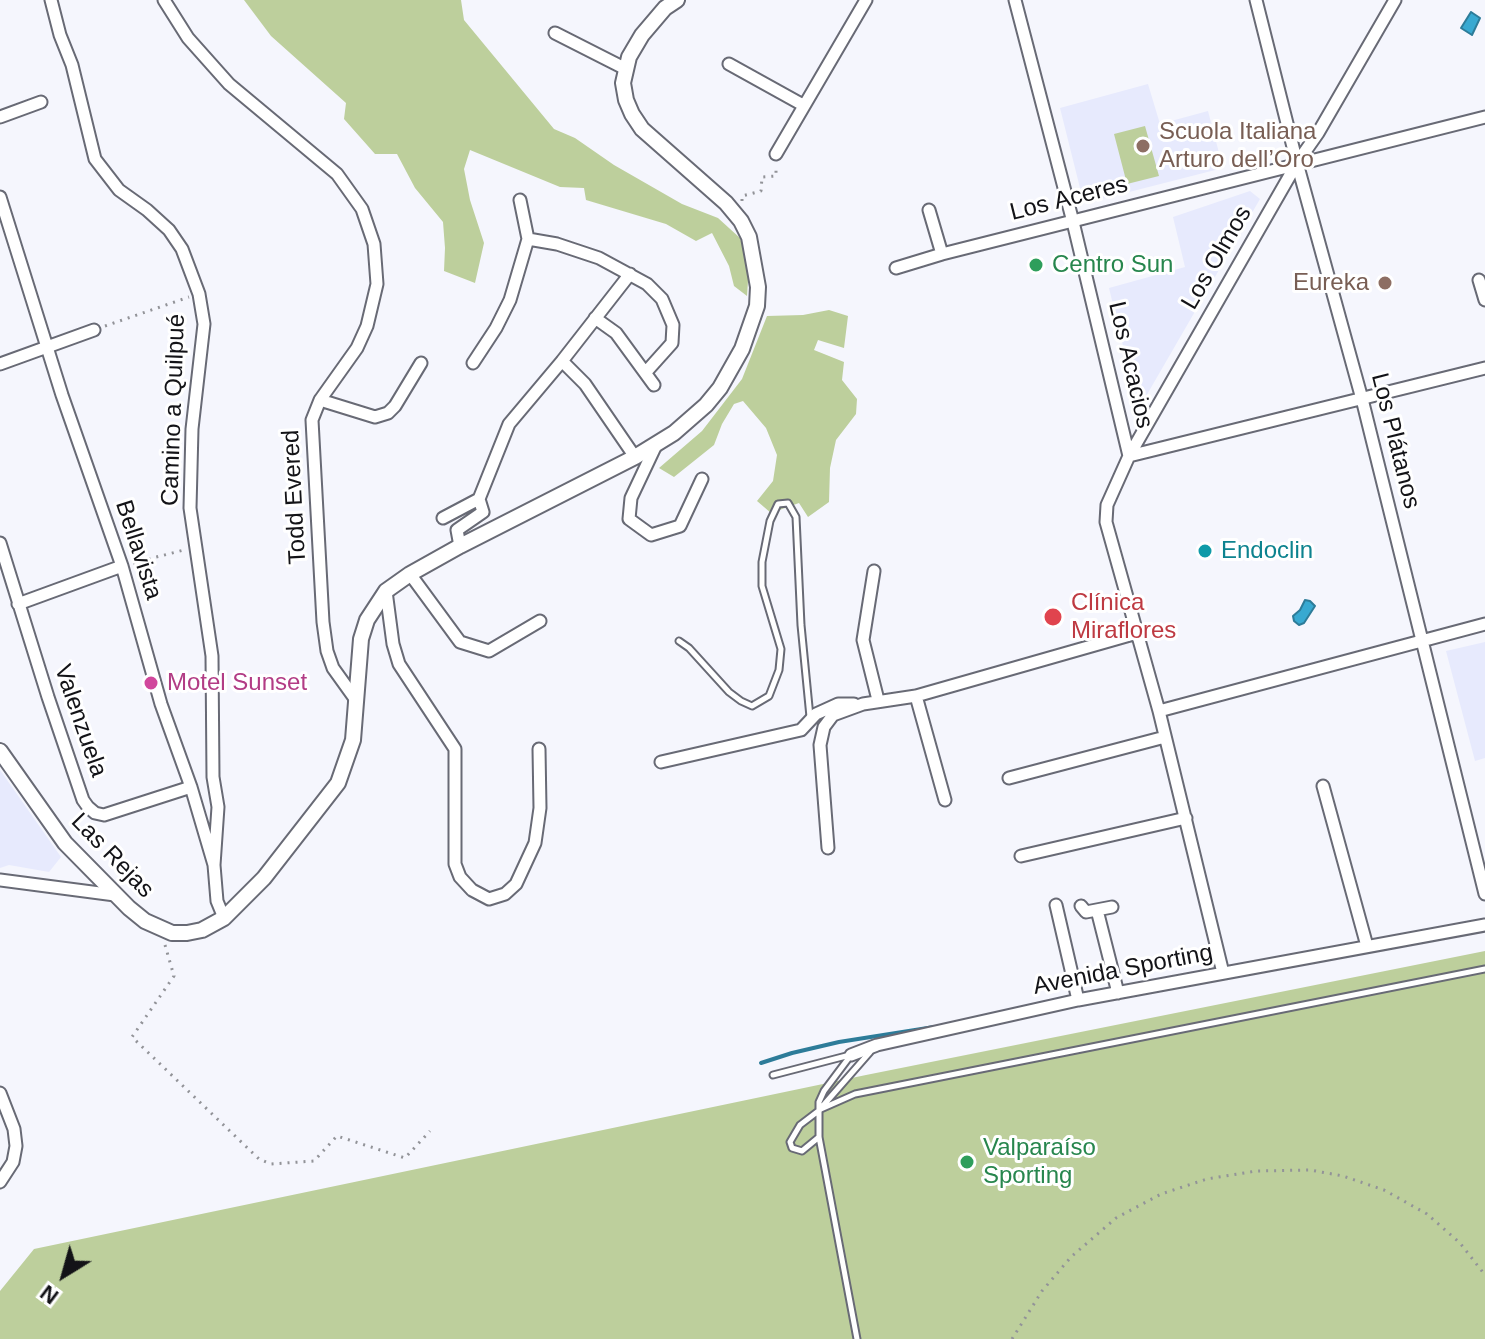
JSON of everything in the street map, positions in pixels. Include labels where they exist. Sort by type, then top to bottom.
[{"type":"street","name":"Camino a Quilpué","points":[[51,0],[95,159],[119,190],[169,230],[182,249],[199,294],[204,324],[190,469],[190,508],[212,656],[213,777],[218,807],[214,865]]},
{"type":"street","name":"Todd Evered","points":[[164,0],[188,38],[229,84],[337,174],[354,196],[369,226],[378,268],[373,307],[357,348],[320,400],[312,420],[327,651],[333,668],[356,700]]},
{"type":"street","points":[[224,918],[280,860],[338,783],[353,740],[361,639],[367,620],[386,591],[460,546],[635,457],[684,424],[720,388],[751,327],[758,287],[749,237],[741,221],[717,195],[642,129],[626,100],[624,68],[642,35],[665,8],[677,0]]},
{"type":"street","points":[[776,154],[866,0]]},
{"type":"street","name":"Los Acacios","points":[[1015,0],[1073,222],[1129,456],[1107,505],[1106,522],[1159,711],[1223,973]]},
{"type":"street","name":"Los Plátanos","points":[[1256,0],[1362,399],[1485,894]]},
{"type":"street","name":"Los Olmos","points":[[1129,456],[1297,163],[1318,133],[1395,0]]},
{"type":"street","points":[[555,33],[624,68]]},
{"type":"street","points":[[729,64],[803,105]]},
{"type":"street","points":[[0,117],[41,102]]},
{"type":"street","name":"Los Aceres","points":[[896,268],[1485,117]]},
{"type":"street","name":"Bellavista","points":[[0,197],[122,566],[161,704],[191,787],[214,865],[217,901],[224,918]]},
{"type":"street","points":[[473,363],[510,300],[528,239],[520,200]]},
{"type":"street","points":[[929,210],[942,254]]},
{"type":"street","points":[[528,239],[557,244],[599,258],[647,284],[662,299],[673,325],[672,343],[646,372]]},
{"type":"street","points":[[460,546],[457,530],[483,512],[479,499],[509,424],[630,274]]},
{"type":"street","points":[[1479,280],[1485,300]]},
{"type":"street","points":[[595,318],[616,333],[654,385]]},
{"type":"street","points":[[0,364],[94,330]]},
{"type":"street","points":[[562,361],[585,384],[635,457]]},
{"type":"street","points":[[320,400],[375,417],[388,413],[421,363]]},
{"type":"street","points":[[1129,456],[1485,368]]},
{"type":"street","points":[[657,443],[631,498],[629,519],[651,535],[680,526],[702,479]]},
{"type":"street","points":[[443,518],[479,499]]},
{"type":"street","name":"Valenzuela","points":[[0,543],[83,800],[91,810],[104,815],[191,787]]},
{"type":"street","points":[[18,604],[122,566]]},
{"type":"street","points":[[874,571],[863,640],[878,700]]},
{"type":"street","points":[[410,574],[460,642],[489,651],[540,621]]},
{"type":"street","points":[[386,591],[393,644],[399,664],[455,749],[455,864],[460,877],[472,890],[489,899],[505,894],[516,884],[535,843],[540,808],[539,749]]},
{"type":"street","points":[[1159,711],[1485,624]]},
{"type":"street","points":[[828,848],[821,735],[833,715],[878,700],[916,696],[1137,633]]},
{"type":"street","points":[[916,696],[945,800]]},
{"type":"street","points":[[661,762],[801,730],[810,718],[838,704],[863,704]]},
{"type":"street","points":[[1009,778],[1165,737]]},
{"type":"street","name":"Las Rejas","points":[[0,751],[65,843],[145,921],[172,933],[202,930],[224,918]]},
{"type":"street","points":[[1323,786],[1367,946]]},
{"type":"street","points":[[1021,856],[1186,818]]},
{"type":"street","points":[[0,880],[115,895]]},
{"type":"street","points":[[1056,905],[1078,1000]]},
{"type":"street","points":[[1081,906],[1086,912],[1112,907]]},
{"type":"street","points":[[1097,910],[1118,993]]},
{"type":"street","name":"Avenida Sporting","points":[[851,1055],[877,1045],[1078,1000],[1485,925]]},
{"type":"street","points":[[0,1093],[14,1129],[16,1146],[13,1162],[0,1182]]},
{"type":"lane","points":[[679,641],[741,701],[752,706],[769,696],[779,670],[781,649],[762,586],[762,562],[770,521],[778,504],[788,503],[796,517],[801,625],[810,718]]},
{"type":"lane","points":[[821,1109],[855,1094],[1485,969]]},
{"type":"lane","points":[[819,1137],[802,1151],[792,1148],[790,1142],[800,1125],[821,1109],[877,1045]]},
{"type":"lane","points":[[851,1055],[819,1102],[819,1137],[857,1339]]},
{"type":"lane","name":"Avenida Sporting","points":[[773,1075],[851,1055]]},
{"type":"path","points":[[741,221],[742,196],[761,191],[762,177],[776,176],[776,154]]},
{"type":"path","points":[[94,330],[199,294]]},
{"type":"path","points":[[122,566],[195,547]]},
{"type":"path","points":[[165,945],[174,976],[132,1037],[259,1159],[271,1164],[314,1161],[337,1136],[405,1158],[430,1131]]},
{"type":"path","points":[[1012,1339],[1042,1291],[1071,1257],[1116,1218],[1161,1194],[1207,1179],[1256,1171],[1310,1170],[1343,1176],[1384,1190],[1427,1214],[1460,1243],[1485,1275]]},
{"type":"shaded area","name":"Scuola Italiana Arturo dell’Oro","points":[[1148,84],[1160,124],[1208,111],[1223,168],[1090,202],[1083,200],[1060,108]]},
{"type":"shaded area","points":[[1250,191],[1260,199],[1145,398],[1136,399],[1109,288],[1185,267],[1173,217]]},
{"type":"shaded area","points":[[1485,642],[1485,758],[1475,761],[1446,651]]},
{"type":"shaded area","points":[[0,770],[61,857],[49,872],[9,865],[0,868]]},
{"type":"green space","points":[[244,0],[461,0],[464,20],[554,129],[575,138],[614,165],[682,204],[718,218],[740,238],[749,266],[747,296],[734,286],[729,266],[712,233],[696,241],[666,224],[586,200],[584,188],[560,187],[470,150],[464,169],[484,243],[475,283],[444,271],[443,222],[415,188],[397,154],[375,154],[344,119],[346,103],[271,36]]},
{"type":"green space","points":[[1145,126],[1159,176],[1127,184],[1114,134]]},
{"type":"green space","points":[[829,310],[848,316],[844,348],[818,340],[814,350],[844,362],[842,380],[857,399],[856,414],[836,440],[830,468],[829,502],[808,517],[799,503],[771,513],[757,501],[773,481],[777,455],[766,428],[743,401],[734,404],[714,445],[674,477],[659,468],[702,431],[742,379],[767,316],[803,315]]},
{"type":"green space","name":"Valparaíso Sporting","points":[[1485,951],[1485,1339],[0,1339],[0,1291],[34,1249],[866,1075]]},
{"type":"water","points":[[1471,12],[1480,18],[1472,35],[1461,28]]},
{"type":"water","points":[[1305,600],[1315,606],[1304,623],[1299,625],[1293,616]]},
{"type":"waterway","points":[[761,1063],[839,1042],[934,1027]]},
{"type":"place","name":"Scuola Italiana Arturo dell’Oro","points":[[1143,146]]},
{"type":"place","name":"Centro Sun","points":[[1036,265]]},
{"type":"place","name":"Eureka","points":[[1385,283]]},
{"type":"place","name":"Endoclin","points":[[1205,551]]},
{"type":"place","name":"Clínica Miraflores","points":[[1053,617]]},
{"type":"place","name":"Motel Sunset","points":[[151,683]]},
{"type":"place","name":"Valparaíso Sporting","points":[[967,1162]]}]
